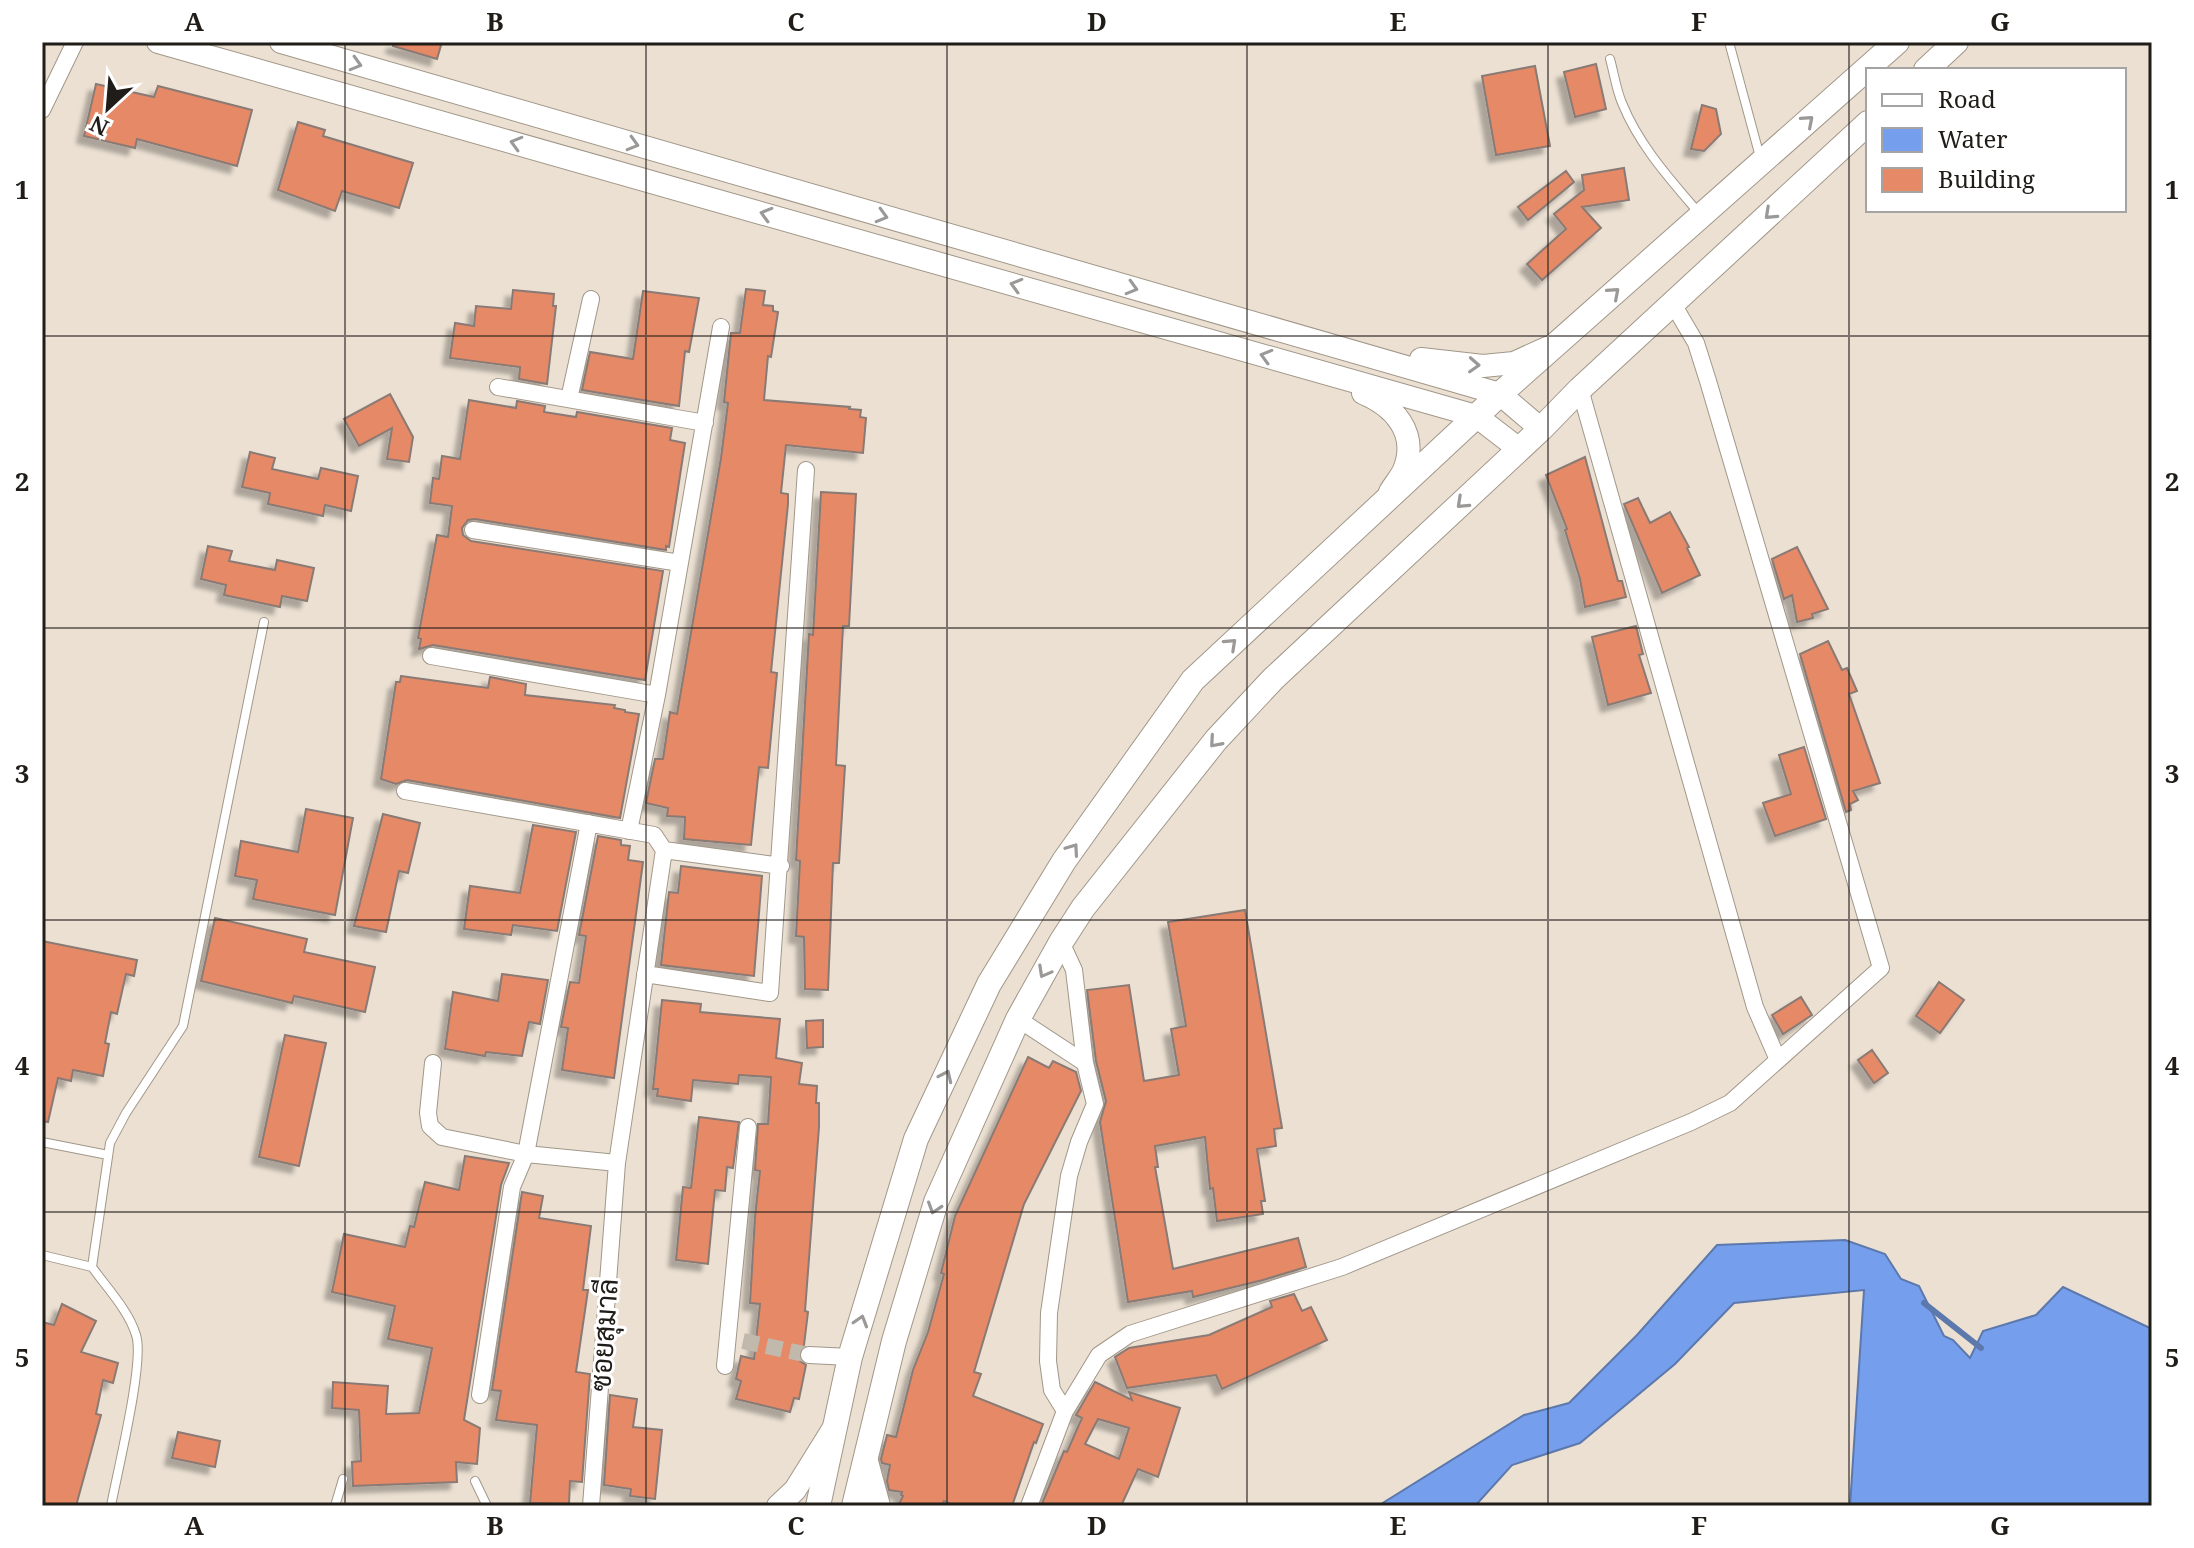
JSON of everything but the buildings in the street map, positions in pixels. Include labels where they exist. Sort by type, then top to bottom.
[{"type":"main road","points":[[158,42],[1476,416],[1519,449]]},
{"type":"main road","points":[[281,42],[324,48],[1500,394],[1541,429]]},
{"type":"main road","points":[[1868,68],[1897,42]]},
{"type":"main road","points":[[1928,68],[1956,42]]},
{"type":"main road","points":[[818,1506],[850,1357],[916,1139],[989,984],[1064,861],[1193,680],[1500,394],[1866,70]]},
{"type":"main road","points":[[854,1506],[894,1341],[936,1202],[1018,1019],[1083,908],[1160,808],[1273,679],[1866,125]]},
{"type":"main road","points":[[1314,340],[1438,362],[1483,366],[1514,363],[1555,345]]},
{"type":"main road","points":[[1304,367],[1378,399],[1394,411],[1405,428],[1408,453],[1404,470],[1380,506]]},
{"type":"main road","points":[[778,1506],[795,1490],[834,1427]]},
{"type":"main road","points":[[866,1458],[879,1506]]},
{"type":"street","points":[[42,110],[75,42]]},
{"type":"street","points":[[569,399],[591,299]]},
{"type":"street","points":[[1029,1506],[1065,1411],[1099,1355],[1130,1334],[1342,1267],[1730,1103],[1881,968],[1704,368],[1687,326],[1673,304]]},
{"type":"street","points":[[629,831],[657,695],[721,327]]},
{"type":"street","points":[[498,387],[705,423]]},
{"type":"street","points":[[1580,389],[1755,1007],[1778,1060]]},
{"type":"street","points":[[645,974],[770,993],[806,470]]},
{"type":"street","points":[[473,530],[680,563]]},
{"type":"street","points":[[431,656],[657,695]]},
{"type":"street","points":[[405,791],[654,835],[664,850],[781,866]]},
{"type":"street","points":[[480,1395],[512,1187],[526,1154],[589,823]]},
{"type":"street","name":"ซอยสุมาลี","points":[[591,1506],[617,1163],[664,850]]},
{"type":"street","points":[[1061,942],[1074,970],[1085,1063],[1095,1104],[1069,1176],[1049,1313],[1048,1361],[1052,1390],[1065,1411]]},
{"type":"street","points":[[1018,1019],[1085,1063]]},
{"type":"street","points":[[433,1063],[428,1113],[430,1126],[442,1137],[526,1154],[617,1163]]},
{"type":"street","points":[[725,1366],[748,1127]]},
{"type":"street","points":[[730,1315],[743,1341]]},
{"type":"street","points":[[809,1355],[850,1357]]},
{"type":"lane","points":[[1729,42],[1762,162]]},
{"type":"lane","points":[[1610,59],[1620,100],[1636,132],[1657,164],[1701,216]]},
{"type":"lane","points":[[92,1267],[110,1143],[183,1026],[264,622]]},
{"type":"lane","points":[[42,1142],[108,1155]]},
{"type":"lane","points":[[42,1255],[92,1267],[137,1337],[136,1372],[111,1506]]},
{"type":"lane","points":[[335,1506],[343,1479]]},
{"type":"lane","points":[[475,1481],[487,1506]]},
{"type":"water","points":[[1845,1240],[1885,1254],[1901,1279],[1919,1286],[1944,1336],[1953,1340],[1970,1358],[1983,1331],[2036,1315],[2063,1287],[2152,1329],[2152,1506],[1850,1506],[1864,1290],[1734,1303],[1675,1364],[1580,1443],[1512,1465],[1475,1506],[1378,1506],[1524,1415],[1569,1403],[1637,1335],[1717,1245]]},
{"type":"waterway","points":[[1924,1303],[1981,1348]]},
{"type":"tunnel","points":[[743,1341],[809,1355]]}]
